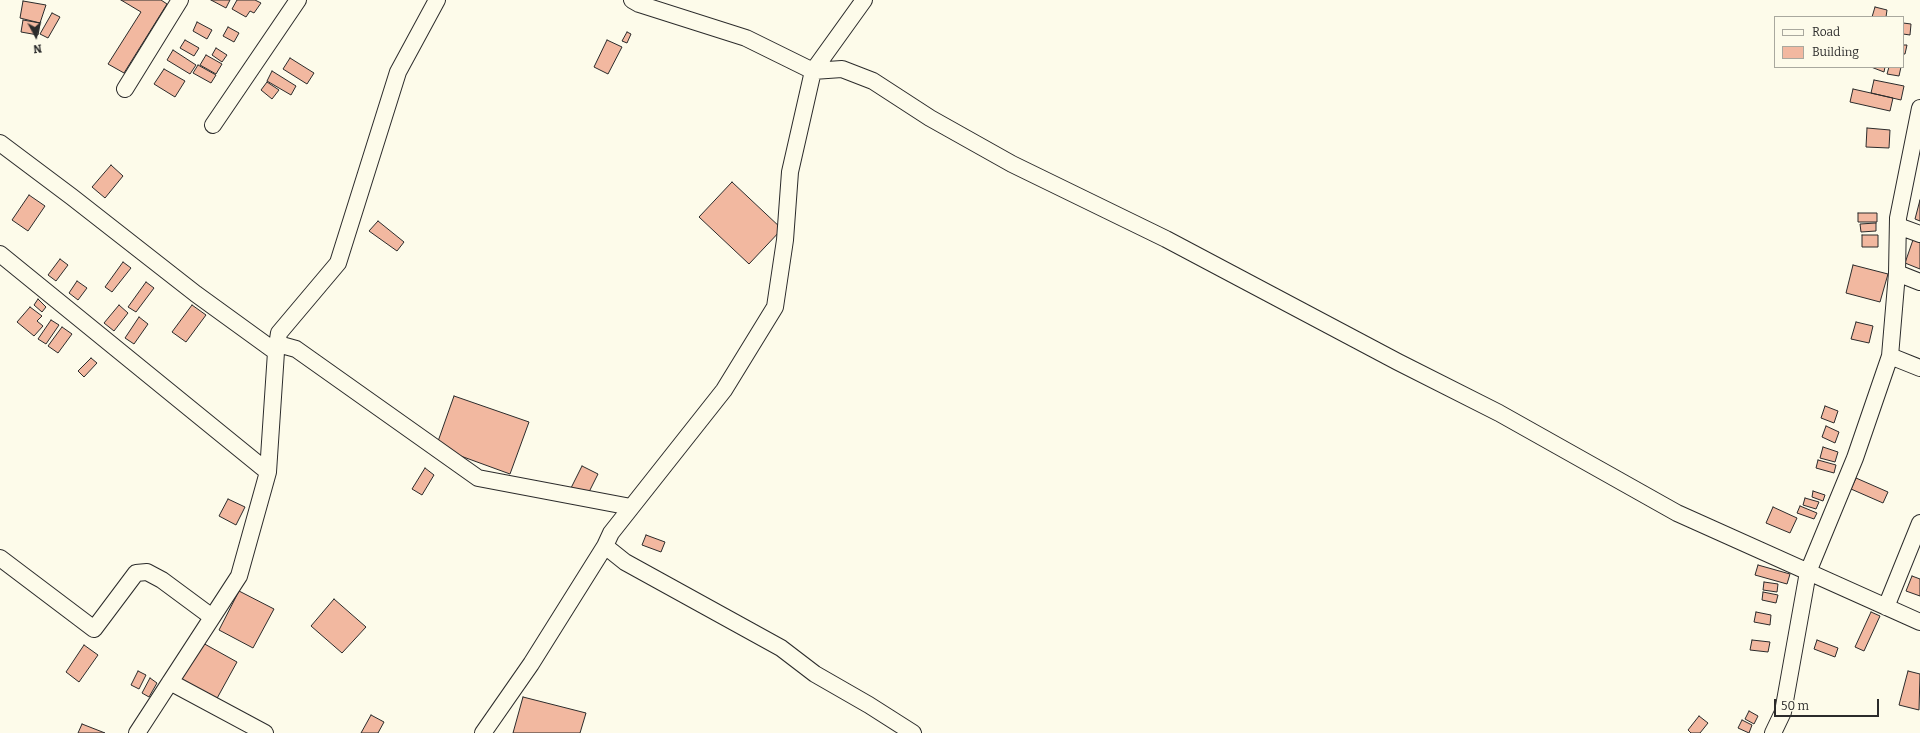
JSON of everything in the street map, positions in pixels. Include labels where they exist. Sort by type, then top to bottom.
[{"type":"street","points":[[125,89],[180,0]]},
{"type":"street","points":[[213,125],[298,0]]},
{"type":"street","points":[[137,733],[239,576],[268,472],[279,333],[338,263],[398,72],[437,0]]},
{"type":"street","points":[[632,0],[639,4],[746,38],[813,71],[842,70],[873,81],[930,118],[1012,164],[1166,239],[1398,362],[1499,413],[1677,513],[1920,622]]},
{"type":"street","points":[[482,733],[531,664],[605,546],[611,533],[724,390],[775,306],[785,240],[790,172],[813,71],[864,0]]},
{"type":"street","points":[[1774,733],[1784,712],[1808,572],[1856,458],[1890,356],[1897,273],[1898,226],[1917,141],[1920,108]]},
{"type":"street","points":[[0,143],[196,294],[277,348],[296,349],[478,478],[631,507]]},
{"type":"street","points":[[1898,226],[1920,234]]},
{"type":"street","points":[[0,254],[268,472]]},
{"type":"street","points":[[1897,273],[1920,282]]},
{"type":"street","points":[[1890,356],[1920,368]]},
{"type":"street","points":[[1886,607],[1920,523]]},
{"type":"street","points":[[605,546],[625,562],[781,648],[815,674],[869,705],[913,733]]},
{"type":"street","points":[[0,558],[94,630],[136,573],[147,572],[162,580],[212,617]]},
{"type":"street","points":[[170,682],[265,733]]},
{"type":"building","points":[[121,0],[161,0],[167,4],[124,73],[108,64],[141,12]]},
{"type":"building","points":[[211,0],[230,0],[226,8]]},
{"type":"building","points":[[237,0],[255,0],[261,3],[254,13],[250,11],[246,17],[232,9]]},
{"type":"building","points":[[23,1],[46,5],[40,23],[20,18]]},
{"type":"building","points":[[1875,7],[1887,10],[1886,16],[1872,16]]},
{"type":"building","points":[[52,13],[60,17],[48,38],[40,34]]},
{"type":"building","points":[[23,20],[40,23],[38,35],[21,32]]},
{"type":"building","points":[[197,22],[212,30],[207,39],[193,31]]},
{"type":"building","points":[[1904,23],[1911,24],[1910,35],[1904,34]]},
{"type":"building","points":[[228,27],[239,33],[234,42],[223,36]]},
{"type":"building","points":[[627,32],[631,34],[627,43],[622,41]]},
{"type":"building","points":[[185,40],[199,48],[194,56],[180,48]]},
{"type":"building","points":[[607,40],[622,47],[608,74],[594,67]]},
{"type":"building","points":[[1904,45],[1907,45],[1905,54]]},
{"type":"building","points":[[216,48],[227,55],[222,62],[212,55]]},
{"type":"building","points":[[173,50],[196,65],[190,74],[167,60]]},
{"type":"building","points":[[206,55],[222,64],[216,74],[200,65]]},
{"type":"building","points":[[290,58],[314,73],[307,84],[283,69]]},
{"type":"building","points":[[198,65],[216,75],[211,83],[193,73]]},
{"type":"building","points":[[1874,68],[1885,68],[1884,72]]},
{"type":"building","points":[[1889,68],[1901,68],[1899,76],[1887,74]]},
{"type":"building","points":[[164,69],[185,81],[175,97],[154,84]]},
{"type":"building","points":[[272,71],[296,86],[291,95],[267,81]]},
{"type":"building","points":[[1874,80],[1904,86],[1901,100],[1871,93]]},
{"type":"building","points":[[267,82],[279,90],[272,99],[261,90]]},
{"type":"building","points":[[1853,89],[1893,98],[1890,111],[1850,102]]},
{"type":"building","points":[[1867,128],[1890,130],[1889,148],[1866,147]]},
{"type":"building","points":[[111,165],[123,176],[105,198],[92,187]]},
{"type":"building","points":[[732,182],[782,229],[749,264],[699,217]]},
{"type":"building","points":[[29,195],[45,206],[28,231],[12,220]]},
{"type":"building","points":[[1920,200],[1920,221],[1915,219]]},
{"type":"building","points":[[1858,213],[1877,213],[1877,222],[1858,222]]},
{"type":"building","points":[[378,221],[404,242],[397,251],[369,231]]},
{"type":"building","points":[[1876,223],[1876,231],[1861,232],[1860,224]]},
{"type":"building","points":[[1915,234],[1920,236],[1920,269],[1905,263]]},
{"type":"building","points":[[1862,235],[1878,235],[1878,247],[1862,247]]},
{"type":"building","points":[[60,259],[68,265],[56,281],[48,275]]},
{"type":"building","points":[[123,262],[131,268],[112,292],[105,287]]},
{"type":"building","points":[[1853,265],[1888,274],[1880,302],[1846,293]]},
{"type":"building","points":[[77,281],[87,288],[78,300],[69,293]]},
{"type":"building","points":[[146,282],[154,288],[136,312],[128,307]]},
{"type":"building","points":[[38,299],[46,307],[42,312],[34,305]]},
{"type":"building","points":[[119,305],[128,313],[114,331],[104,323]]},
{"type":"building","points":[[192,305],[206,315],[186,342],[172,332]]},
{"type":"building","points":[[30,307],[42,316],[37,321],[43,326],[34,336],[17,322]]},
{"type":"building","points":[[139,317],[148,324],[134,344],[125,338]]},
{"type":"building","points":[[51,320],[59,325],[46,344],[38,339]]},
{"type":"building","points":[[1856,322],[1873,326],[1869,343],[1851,339]]},
{"type":"building","points":[[62,327],[72,334],[58,353],[48,346]]},
{"type":"building","points":[[91,358],[97,363],[84,377],[78,371]]},
{"type":"building","points":[[454,396],[529,422],[510,474],[436,447]]},
{"type":"building","points":[[1825,406],[1838,411],[1834,423],[1821,418]]},
{"type":"building","points":[[1826,426],[1839,432],[1835,443],[1822,437]]},
{"type":"building","points":[[1823,447],[1838,452],[1835,462],[1820,458]]},
{"type":"building","points":[[1818,460],[1836,465],[1834,473],[1816,468]]},
{"type":"building","points":[[582,466],[598,474],[587,496],[571,488]]},
{"type":"building","points":[[425,468],[434,475],[422,495],[412,489]]},
{"type":"building","points":[[1856,478],[1888,492],[1883,503],[1851,489]]},
{"type":"building","points":[[1813,491],[1825,495],[1823,501],[1812,497]]},
{"type":"building","points":[[1805,498],[1819,502],[1816,509],[1803,505]]},
{"type":"building","points":[[228,499],[245,507],[236,525],[219,516]]},
{"type":"building","points":[[1800,506],[1817,513],[1814,519],[1797,513]]},
{"type":"building","points":[[1773,507],[1797,518],[1790,533],[1766,523]]},
{"type":"building","points":[[646,535],[665,542],[661,552],[642,545]]},
{"type":"building","points":[[1758,565],[1790,574],[1787,584],[1755,575]]},
{"type":"building","points":[[1912,576],[1920,579],[1920,596],[1906,591]]},
{"type":"building","points":[[1764,582],[1778,584],[1777,592],[1763,590]]},
{"type":"building","points":[[239,591],[274,609],[253,648],[219,630]]},
{"type":"building","points":[[1763,592],[1778,595],[1776,603],[1762,600]]},
{"type":"building","points":[[334,599],[366,627],[342,653],[311,626]]},
{"type":"building","points":[[1756,612],[1771,615],[1770,625],[1754,622]]},
{"type":"building","points":[[1871,612],[1880,616],[1864,651],[1855,647]]},
{"type":"building","points":[[1752,640],[1770,642],[1768,652],[1750,650]]},
{"type":"building","points":[[1817,640],[1838,648],[1835,657],[1814,649]]},
{"type":"building","points":[[201,642],[237,662],[215,702],[179,683]]},
{"type":"building","points":[[84,645],[98,655],[79,682],[66,672]]},
{"type":"building","points":[[138,671],[146,675],[139,689],[131,685]]},
{"type":"building","points":[[1908,671],[1920,674],[1919,710],[1899,705]]},
{"type":"building","points":[[150,678],[157,683],[149,697],[142,693]]},
{"type":"building","points":[[523,697],[586,713],[580,733],[513,733]]},
{"type":"building","points":[[1749,711],[1758,716],[1754,724],[1745,719]]},
{"type":"building","points":[[371,715],[384,722],[378,733],[361,733]]},
{"type":"building","points":[[1699,716],[1708,723],[1700,733],[1691,733],[1688,730]]},
{"type":"building","points":[[1742,720],[1752,725],[1749,733],[1738,728]]},
{"type":"building","points":[[82,724],[105,733],[78,733]]}]
